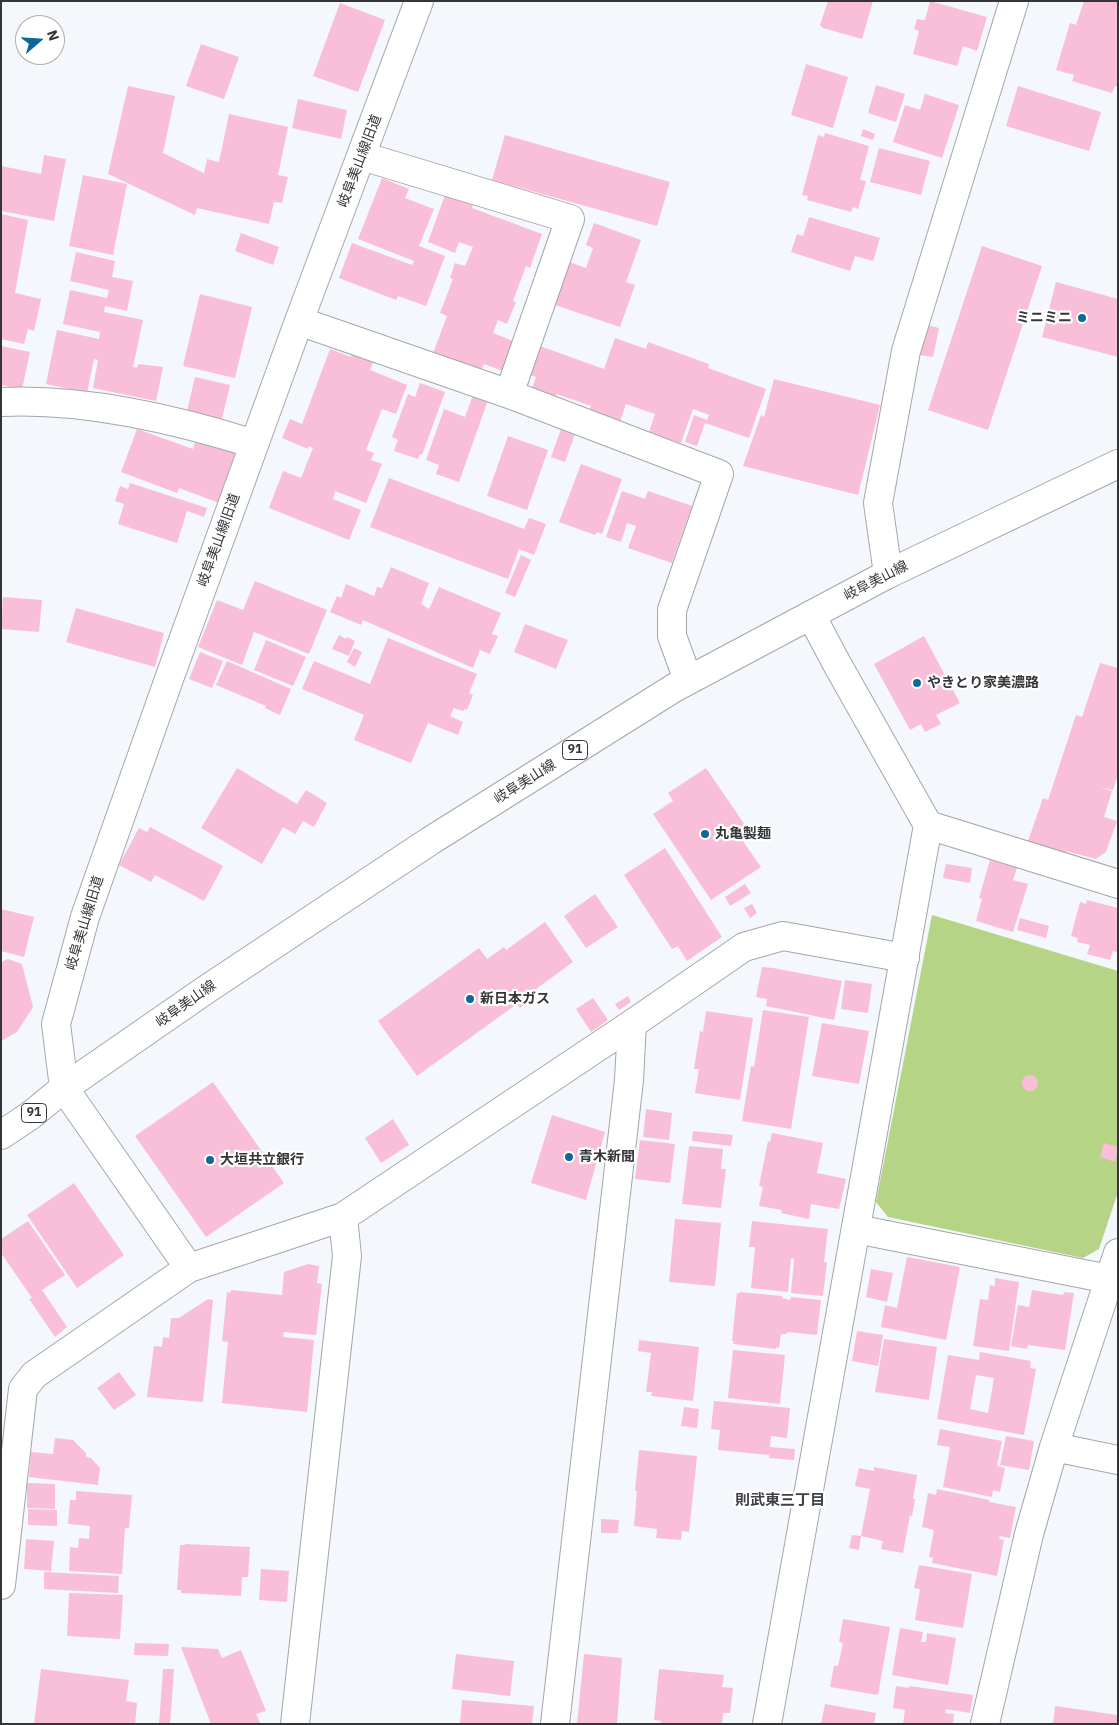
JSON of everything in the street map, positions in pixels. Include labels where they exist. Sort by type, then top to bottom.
[{"type":"street","name":"岐阜美山線旧道","points":[[64,1088],[56,1024],[85,917],[254,444],[419,1]]},
{"type":"street","points":[[888,574],[878,503],[906,351],[1014,1]]},
{"type":"street","points":[[362,156],[570,219],[510,394]]},
{"type":"street","points":[[299,321],[510,394],[719,474],[672,610],[672,636],[688,680]]},
{"type":"street","points":[[1,402],[30,401],[124,411],[211,430],[254,444]]},
{"type":"street","name":"岐阜美山線","points":[[64,1088],[430,841],[688,680],[888,574],[1118,464]]},
{"type":"street","points":[[767,1724],[928,825],[811,614]]},
{"type":"street","points":[[928,825],[1116,878]]},
{"type":"street","points":[[1,1585],[23,1389],[34,1375],[189,1268],[343,1216],[632,1024],[744,947],[783,936],[905,958]]},
{"type":"street","points":[[555,1724],[629,1080],[632,1024]]},
{"type":"street","points":[[64,1088],[189,1268]]},
{"type":"street","name":"91","points":[[1,1135],[32,1115],[64,1088]]},
{"type":"street","points":[[295,1724],[347,1256],[343,1216]]},
{"type":"street","points":[[856,1230],[1108,1279]]},
{"type":"street","points":[[985,1724],[1029,1534],[1054,1447],[1118,1253]]},
{"type":"street","points":[[1054,1447],[1118,1460]]},
{"type":"green space","points":[[932,915],[1118,971],[1118,1192],[1099,1249],[1083,1258],[888,1217],[876,1202]]},
{"type":"building","points":[[828,1],[873,1],[862,39],[823,28],[820,25]]},
{"type":"building","points":[[930,1],[987,17],[977,51],[963,46],[957,66],[913,54],[919,31],[914,29],[917,19],[925,20]]},
{"type":"building","points":[[1084,1],[1118,1],[1118,87],[1115,86],[1112,93],[1072,81],[1074,75],[1056,70],[1070,23],[1076,25]]},
{"type":"building","points":[[340,3],[385,20],[358,92],[313,76]]},
{"type":"building","points":[[201,44],[239,57],[224,99],[186,86]]},
{"type":"building","points":[[806,64],[848,77],[833,128],[791,115]]},
{"type":"building","points":[[876,85],[905,94],[896,122],[868,113]]},
{"type":"building","points":[[128,86],[175,96],[163,153],[204,173],[207,159],[219,162],[229,114],[288,127],[278,175],[288,177],[282,203],[274,202],[269,224],[197,208],[195,215],[108,174]]},
{"type":"building","points":[[1018,86],[1101,112],[1089,151],[1006,126]]},
{"type":"building","points":[[925,94],[959,105],[942,158],[893,142],[905,105],[920,110]]},
{"type":"building","points":[[298,99],[347,110],[341,139],[292,128]]},
{"type":"building","points":[[863,129],[875,134],[873,140],[861,136]]},
{"type":"building","points":[[825,133],[869,146],[860,180],[866,181],[858,209],[853,207],[851,212],[807,200],[808,196],[802,195],[818,135],[824,137]]},
{"type":"building","points":[[505,135],[670,182],[657,226],[492,180]]},
{"type":"building","points":[[879,148],[930,161],[921,195],[870,182]]},
{"type":"building","points":[[44,155],[66,159],[54,221],[1,211],[1,166],[41,174]]},
{"type":"building","points":[[83,175],[127,184],[113,255],[69,246]]},
{"type":"building","points":[[382,178],[409,189],[405,198],[434,209],[419,246],[445,256],[426,306],[398,296],[396,300],[339,278],[352,243],[412,265],[414,261],[358,239]]},
{"type":"building","points":[[445,195],[473,205],[472,208],[542,234],[530,268],[526,266],[513,301],[516,302],[507,324],[498,320],[493,333],[513,341],[503,371],[484,364],[480,373],[432,356],[447,316],[440,313],[453,279],[450,278],[455,263],[465,266],[473,247],[459,242],[455,253],[428,242]]},
{"type":"building","points":[[1,214],[28,220],[15,293],[41,299],[34,331],[28,329],[24,344],[1,339]]},
{"type":"building","points":[[809,217],[880,238],[873,261],[855,256],[850,271],[791,252],[797,234],[803,236]]},
{"type":"building","points":[[594,223],[641,240],[626,282],[635,285],[620,327],[552,304],[566,261],[586,268],[593,248],[586,245]]},
{"type":"building","points":[[241,233],[279,247],[273,265],[235,251]]},
{"type":"building","points":[[982,246],[1042,266],[988,430],[928,410]]},
{"type":"building","points":[[76,252],[115,261],[112,277],[133,281],[127,311],[105,306],[104,312],[143,320],[133,367],[137,368],[138,364],[163,367],[156,401],[93,388],[98,360],[94,359],[87,393],[46,384],[57,330],[99,339],[100,332],[63,324],[70,290],[107,298],[109,290],[70,281]]},
{"type":"building","name":"ミニミニ","points":[[1056,282],[1118,299],[1118,357],[1042,337]]},
{"type":"building","points":[[200,294],[252,307],[235,378],[183,366]]},
{"type":"building","points":[[927,325],[939,328],[933,357],[920,355]]},
{"type":"building","points":[[615,338],[646,349],[648,342],[709,364],[708,368],[766,389],[749,438],[705,423],[697,446],[685,442],[694,415],[707,420],[709,415],[693,409],[681,443],[649,432],[655,414],[626,404],[620,422],[589,411],[591,406],[557,394],[555,399],[531,391],[536,377],[527,374],[537,345],[604,369]]},
{"type":"building","points":[[1,346],[30,352],[22,389],[1,385]]},
{"type":"building","points":[[330,349],[351,357],[352,354],[373,362],[370,370],[407,385],[396,414],[382,409],[366,450],[374,453],[371,460],[382,464],[366,503],[335,491],[333,499],[361,510],[349,540],[269,508],[283,471],[301,478],[313,448],[309,446],[308,449],[282,438],[290,419],[302,424]]},
{"type":"building","points":[[195,377],[230,385],[222,419],[187,411]]},
{"type":"building","points":[[774,379],[880,405],[858,495],[743,466],[761,415],[764,417]]},
{"type":"building","points":[[420,383],[445,392],[422,455],[420,454],[418,459],[394,451],[398,440],[392,437],[408,394],[415,397]]},
{"type":"building","points":[[473,395],[488,400],[459,482],[436,474],[439,465],[426,460],[444,409],[465,417]]},
{"type":"building","points":[[137,429],[193,449],[196,439],[236,454],[219,503],[179,488],[177,493],[121,472]]},
{"type":"building","points":[[561,429],[575,434],[565,462],[551,457]]},
{"type":"building","points":[[508,436],[548,450],[527,510],[487,496]]},
{"type":"building","points":[[581,464],[622,479],[602,534],[597,532],[595,535],[559,522]]},
{"type":"building","points":[[389,478],[524,529],[529,518],[546,524],[534,555],[519,549],[508,579],[370,527]]},
{"type":"building","points":[[130,483],[207,508],[204,517],[187,511],[177,543],[118,524],[124,504],[115,501],[120,486],[128,489]]},
{"type":"building","points":[[622,491],[645,499],[648,491],[692,506],[672,563],[628,548],[636,526],[627,523],[621,542],[606,537]]},
{"type":"building","points":[[521,555],[531,560],[515,597],[505,593]]},
{"type":"building","points":[[391,567],[429,583],[421,604],[429,609],[439,587],[501,613],[492,634],[498,636],[490,654],[480,650],[473,668],[363,620],[361,625],[330,612],[337,596],[341,598],[346,584],[374,596],[377,587],[382,588]]},
{"type":"building","points":[[255,581],[327,610],[309,654],[254,632],[242,665],[198,647],[217,600],[243,610]]},
{"type":"building","points":[[3,597],[42,600],[39,632],[1,629]]},
{"type":"building","points":[[76,608],[164,633],[155,667],[66,642]]},
{"type":"building","points":[[525,624],[568,640],[556,669],[514,652]]},
{"type":"building","points":[[339,635],[355,641],[349,656],[332,649]]},
{"type":"building","name":"やきとり家美濃路","points":[[924,636],[960,703],[936,715],[941,724],[925,732],[921,724],[910,730],[874,664]]},
{"type":"building","points":[[388,638],[477,674],[469,693],[473,695],[467,710],[463,711],[454,708],[450,716],[463,722],[458,735],[428,723],[411,763],[354,740],[364,715],[302,689],[314,661],[370,684]]},
{"type":"building","points":[[266,640],[306,657],[293,686],[254,670]]},
{"type":"building","points":[[354,648],[362,652],[355,667],[347,662]]},
{"type":"building","points":[[200,652],[223,661],[212,688],[189,679]]},
{"type":"building","points":[[227,661],[291,689],[280,715],[265,708],[266,706],[216,685]]},
{"type":"building","points":[[1100,663],[1118,668],[1118,775],[1113,790],[1100,787],[1112,791],[1104,817],[1117,821],[1106,852],[1096,859],[1066,851],[1065,855],[1027,844],[1043,798],[1048,800],[1076,715],[1082,717]]},
{"type":"building","points":[[237,768],[297,804],[306,790],[327,803],[314,827],[303,821],[295,834],[283,827],[262,864],[201,828]]},
{"type":"building","name":"丸亀製麺","points":[[706,768],[749,831],[740,837],[761,867],[711,900],[653,814],[673,801],[668,793]]},
{"type":"building","points":[[150,827],[223,866],[204,901],[155,875],[151,882],[119,865],[139,828],[147,832]]},
{"type":"building","points":[[665,848],[722,937],[687,961],[678,946],[672,949],[624,875]]},
{"type":"building","points":[[990,860],[1017,868],[1013,880],[1028,884],[1013,932],[976,921],[982,899],[979,898]]},
{"type":"building","points":[[946,864],[972,868],[970,883],[943,878]]},
{"type":"building","points":[[745,884],[751,893],[730,906],[725,897]]},
{"type":"building","points":[[595,894],[618,927],[586,948],[564,916]]},
{"type":"building","points":[[1087,900],[1118,908],[1118,952],[1113,951],[1110,960],[1087,954],[1090,945],[1077,942],[1078,938],[1071,936],[1080,902],[1086,904]]},
{"type":"building","points":[[752,904],[757,913],[750,918],[744,908]]},
{"type":"building","points":[[1,909],[34,917],[24,957],[1,951]]},
{"type":"building","points":[[1020,918],[1049,926],[1046,938],[1017,930]]},
{"type":"building","name":"新日本ガス","points":[[545,922],[573,962],[536,989],[539,993],[520,1008],[517,1004],[417,1076],[378,1021],[479,948],[487,959],[504,947],[506,950]]},
{"type":"building","points":[[8,959],[22,964],[33,1007],[17,1032],[1,1041],[1,962]]},
{"type":"building","points":[[762,967],[842,981],[834,1020],[766,1006],[767,999],[756,997]]},
{"type":"building","points":[[845,980],[872,984],[868,1013],[841,1009]]},
{"type":"building","points":[[628,996],[631,1002],[619,1010],[615,1004]]},
{"type":"building","points":[[593,998],[608,1020],[591,1032],[576,1009]]},
{"type":"building","points":[[763,1010],[809,1017],[791,1129],[742,1121],[751,1066],[754,1067]]},
{"type":"building","points":[[706,1011],[753,1018],[740,1100],[695,1093],[699,1069],[694,1069],[700,1031],[703,1032]]},
{"type":"building","points":[[822,1023],[869,1031],[859,1084],[812,1076]]},
{"type":"building","points":[[1030,1075],[1036,1077],[1038,1083],[1036,1089],[1030,1091],[1024,1089],[1022,1083],[1024,1077]]},
{"type":"building","name":"大垣共立銀行","points":[[213,1082],[284,1183],[206,1237],[135,1136]]},
{"type":"building","points":[[646,1109],[672,1113],[669,1140],[643,1137]]},
{"type":"building","name":"青木新聞","points":[[552,1115],[605,1132],[586,1200],[531,1183]]},
{"type":"building","points":[[393,1119],[409,1145],[381,1163],[365,1138]]},
{"type":"building","points":[[693,1131],[733,1135],[731,1146],[692,1141]]},
{"type":"building","points":[[772,1133],[823,1143],[817,1173],[846,1179],[839,1209],[811,1204],[809,1219],[781,1213],[782,1210],[759,1206],[763,1187],[759,1186],[768,1141],[770,1142]]},
{"type":"building","points":[[640,1140],[675,1144],[670,1183],[635,1179]]},
{"type":"building","points":[[1104,1143],[1118,1147],[1115,1162],[1100,1157]]},
{"type":"building","points":[[689,1146],[723,1149],[721,1169],[726,1169],[721,1208],[682,1204]]},
{"type":"building","points":[[74,1183],[124,1255],[77,1288],[27,1215]]},
{"type":"building","points":[[675,1219],[721,1223],[715,1286],[669,1282]]},
{"type":"building","points":[[28,1221],[65,1275],[42,1290],[67,1327],[55,1337],[29,1299],[32,1298],[1,1253],[1,1239]]},
{"type":"building","points":[[752,1221],[828,1229],[824,1262],[827,1262],[823,1296],[791,1293],[794,1259],[791,1258],[788,1292],[751,1288],[755,1247],[749,1247]]},
{"type":"building","points":[[907,1257],[960,1267],[946,1340],[881,1327],[885,1305],[897,1308]]},
{"type":"building","points":[[308,1264],[319,1266],[317,1283],[322,1284],[316,1335],[284,1332],[283,1337],[314,1340],[307,1412],[222,1403],[228,1342],[222,1341],[227,1292],[230,1293],[231,1290],[282,1295],[284,1272]]},
{"type":"building","points":[[871,1269],[893,1273],[887,1302],[866,1297]]},
{"type":"building","points":[[995,1278],[1019,1282],[1009,1351],[973,1346],[980,1299],[988,1300],[990,1285],[995,1286]]},
{"type":"building","points":[[1032,1290],[1063,1295],[1064,1292],[1074,1293],[1065,1350],[1028,1345],[1027,1349],[1011,1346],[1018,1305],[1029,1307]]},
{"type":"building","points":[[739,1292],[782,1296],[782,1298],[790,1300],[791,1297],[821,1300],[817,1335],[787,1332],[787,1334],[781,1334],[779,1348],[776,1347],[776,1349],[733,1344],[737,1293],[740,1294]]},
{"type":"building","points":[[208,1299],[213,1300],[203,1402],[147,1397],[154,1346],[162,1347],[163,1337],[169,1338],[171,1318],[179,1318]]},
{"type":"building","points":[[857,1331],[883,1335],[878,1366],[852,1361]]},
{"type":"building","points":[[884,1339],[937,1347],[929,1400],[875,1392]]},
{"type":"building","points":[[639,1340],[699,1347],[693,1401],[651,1396],[652,1392],[646,1392],[651,1353],[638,1351]]},
{"type":"building","points":[[733,1350],[785,1355],[780,1404],[728,1398]]},
{"type":"building","points":[[980,1352],[1031,1361],[1030,1368],[1036,1369],[1024,1435],[937,1419],[948,1355],[979,1360]],"holes":[[[976,1375],[994,1378],[988,1413],[970,1409]]]},
{"type":"building","points":[[119,1372],[136,1395],[114,1410],[97,1388]]},
{"type":"building","points":[[714,1401],[790,1408],[787,1438],[771,1436],[770,1447],[795,1449],[794,1460],[769,1458],[769,1455],[718,1450],[720,1430],[711,1429]]},
{"type":"building","points":[[684,1407],[699,1409],[697,1428],[681,1426]]},
{"type":"building","points":[[940,1429],[1002,1441],[997,1466],[1005,1468],[1000,1492],[993,1490],[992,1497],[943,1487],[950,1447],[937,1445]]},
{"type":"building","points":[[1006,1436],[1034,1441],[1029,1470],[1000,1465]]},
{"type":"building","points":[[55,1438],[73,1440],[86,1453],[86,1457],[91,1458],[100,1468],[98,1485],[29,1477],[31,1452],[53,1454]]},
{"type":"building","points":[[639,1450],[697,1456],[689,1532],[682,1531],[681,1540],[656,1538],[657,1529],[634,1526]]},
{"type":"building","points":[[874,1467],[917,1475],[912,1516],[910,1515],[903,1553],[881,1549],[883,1541],[861,1536],[870,1489],[855,1486],[859,1468],[874,1471]]},
{"type":"building","points":[[27,1483],[55,1484],[55,1509],[27,1508]]},
{"type":"building","points":[[937,1489],[1016,1507],[1010,1538],[1000,1536],[999,1539],[1004,1540],[997,1576],[932,1563],[933,1558],[929,1557],[934,1530],[922,1527],[928,1493],[936,1495]]},
{"type":"building","points":[[76,1491],[132,1495],[129,1528],[125,1528],[122,1574],[69,1571],[70,1547],[78,1548],[79,1538],[89,1539],[90,1526],[68,1524],[70,1500],[76,1500]]},
{"type":"building","points":[[28,1509],[57,1510],[57,1526],[28,1525]]},
{"type":"building","points":[[601,1519],[619,1520],[618,1533],[601,1533]]},
{"type":"building","points":[[852,1535],[861,1536],[859,1550],[849,1548]]},
{"type":"building","points":[[26,1539],[54,1541],[51,1571],[24,1569]]},
{"type":"building","points":[[180,1545],[250,1547],[248,1577],[242,1577],[241,1596],[181,1593],[181,1590],[177,1590]]},
{"type":"building","points":[[919,1565],[972,1574],[963,1628],[915,1620],[920,1589],[914,1588]]},
{"type":"building","points":[[261,1569],[289,1571],[287,1602],[259,1600]]},
{"type":"building","points":[[44,1572],[119,1576],[118,1593],[44,1589]]},
{"type":"building","points":[[69,1593],[123,1595],[120,1639],[67,1636]]},
{"type":"building","points":[[843,1619],[890,1627],[878,1695],[830,1687],[834,1666],[838,1666],[843,1643],[839,1642]]},
{"type":"building","points":[[900,1628],[923,1632],[921,1642],[926,1642],[927,1633],[956,1638],[948,1685],[892,1675]]},
{"type":"building","points":[[135,1643],[169,1644],[168,1656],[134,1655]]},
{"type":"building","points":[[181,1647],[218,1649],[222,1658],[241,1650],[266,1711],[256,1714],[260,1723],[211,1724]]},
{"type":"building","points":[[456,1654],[514,1661],[510,1696],[452,1689]]},
{"type":"building","points":[[584,1654],[622,1658],[617,1724],[577,1724]]},
{"type":"building","points":[[41,1669],[129,1680],[126,1701],[137,1703],[135,1724],[34,1724]]},
{"type":"building","points":[[163,1669],[174,1669],[170,1724],[159,1724]]},
{"type":"building","points":[[659,1669],[724,1675],[722,1687],[733,1688],[730,1713],[723,1713],[722,1724],[660,1724],[661,1721],[654,1720]]},
{"type":"building","points":[[896,1686],[909,1688],[909,1686],[973,1695],[970,1713],[946,1709],[945,1713],[954,1714],[953,1724],[903,1724],[905,1710],[893,1708]]},
{"type":"building","points":[[462,1700],[534,1706],[532,1724],[460,1724]]},
{"type":"building","points":[[825,1704],[876,1713],[874,1724],[821,1724]]},
{"type":"building","points":[[1055,1706],[1118,1715],[1118,1724],[1053,1724]]},
{"type":"place","name":"ミニミニ","points":[[1082,318]]},
{"type":"place","name":"やきとり家美濃路","points":[[917,683]]},
{"type":"place","name":"丸亀製麺","points":[[705,834]]},
{"type":"place","name":"新日本ガス","points":[[470,999]]},
{"type":"place","name":"青木新聞","points":[[569,1157]]},
{"type":"place","name":"大垣共立銀行","points":[[210,1160]]},
{"type":"district","name":"則武東三丁目","points":[[780,1501]]}]
